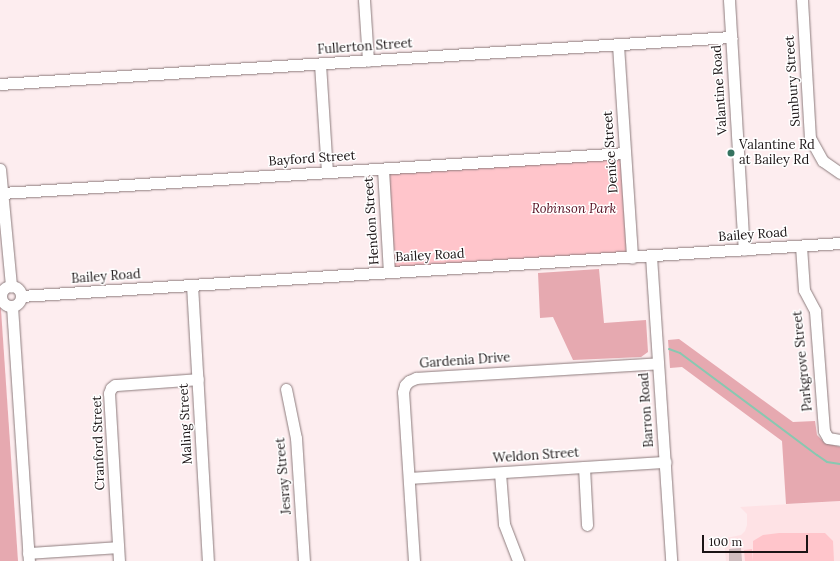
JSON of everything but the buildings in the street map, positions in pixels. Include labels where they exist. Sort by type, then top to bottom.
[{"type":"street","points":[[364,0],[368,61]]},
{"type":"street","name":"Valantine Road","points":[[728,0],[744,250]]},
{"type":"street","name":"Sunbury Street","points":[[802,0],[810,138],[823,161],[840,173]]},
{"type":"street","name":"Fullerton Street","points":[[0,84],[731,38]]},
{"type":"street","name":"Denice Street","points":[[618,45],[632,258]]},
{"type":"street","points":[[320,64],[327,172]]},
{"type":"street","name":"Bayford Street","points":[[2,193],[625,153]]},
{"type":"street","points":[[0,169],[11,286]]},
{"type":"street","name":"Hendon Street","points":[[383,169],[389,272]]},
{"type":"street","name":"Bailey Road","points":[[21,296],[632,258],[840,243]]},
{"type":"street","name":"Parkgrove Street","points":[[801,246],[804,290],[814,311],[824,431],[828,438],[840,440]]},
{"type":"street","name":"Barron Road","points":[[651,256],[672,561]]},
{"type":"street","name":"Maling Street","points":[[192,285],[208,561]]},
{"type":"street","points":[[11,286],[18,288],[21,296],[18,303],[12,306],[5,303],[2,297],[5,288],[11,286]]},
{"type":"street","points":[[12,306],[29,557],[118,547]]},
{"type":"street","name":"Gardenia Drive","points":[[414,561],[410,478],[403,392],[405,385],[416,378],[658,363]]},
{"type":"street","name":"Cranford Street","points":[[119,561],[109,405],[109,393],[111,388],[115,385],[198,379]]},
{"type":"street","name":"Jesray Street","points":[[286,389],[296,438],[304,561]]},
{"type":"street","name":"Weldon Street","points":[[410,478],[664,462]]},
{"type":"street","points":[[584,467],[587,525]]},
{"type":"street","points":[[500,473],[504,524],[518,561]]},
{"type":"shaded area","points":[[599,269],[604,323],[646,320],[648,352],[641,357],[573,360],[553,317],[540,318],[538,273]]},
{"type":"shaded area","points":[[0,295],[18,561],[0,561]]},
{"type":"shaded area","points":[[679,339],[793,422],[815,421],[817,435],[825,443],[840,447],[840,501],[786,504],[782,441],[682,367],[670,368],[668,340]]},
{"type":"shaded area","points":[[840,501],[840,561],[726,561],[724,540],[726,538],[741,535],[745,531],[747,525],[747,514],[740,507]]},
{"type":"green space","name":"Robinson Park","points":[[625,153],[632,258],[389,272],[383,169]]},
{"type":"green space","points":[[779,533],[825,533],[833,541],[834,561],[753,561],[753,541],[763,535]]},
{"type":"green space","points":[[752,549],[753,561],[745,561],[744,550]]},
{"type":"waterway","points":[[669,349],[680,353],[827,462],[840,464]]},
{"type":"place","name":"Valantine Rd at Bailey Rd","points":[[731,153]]}]
